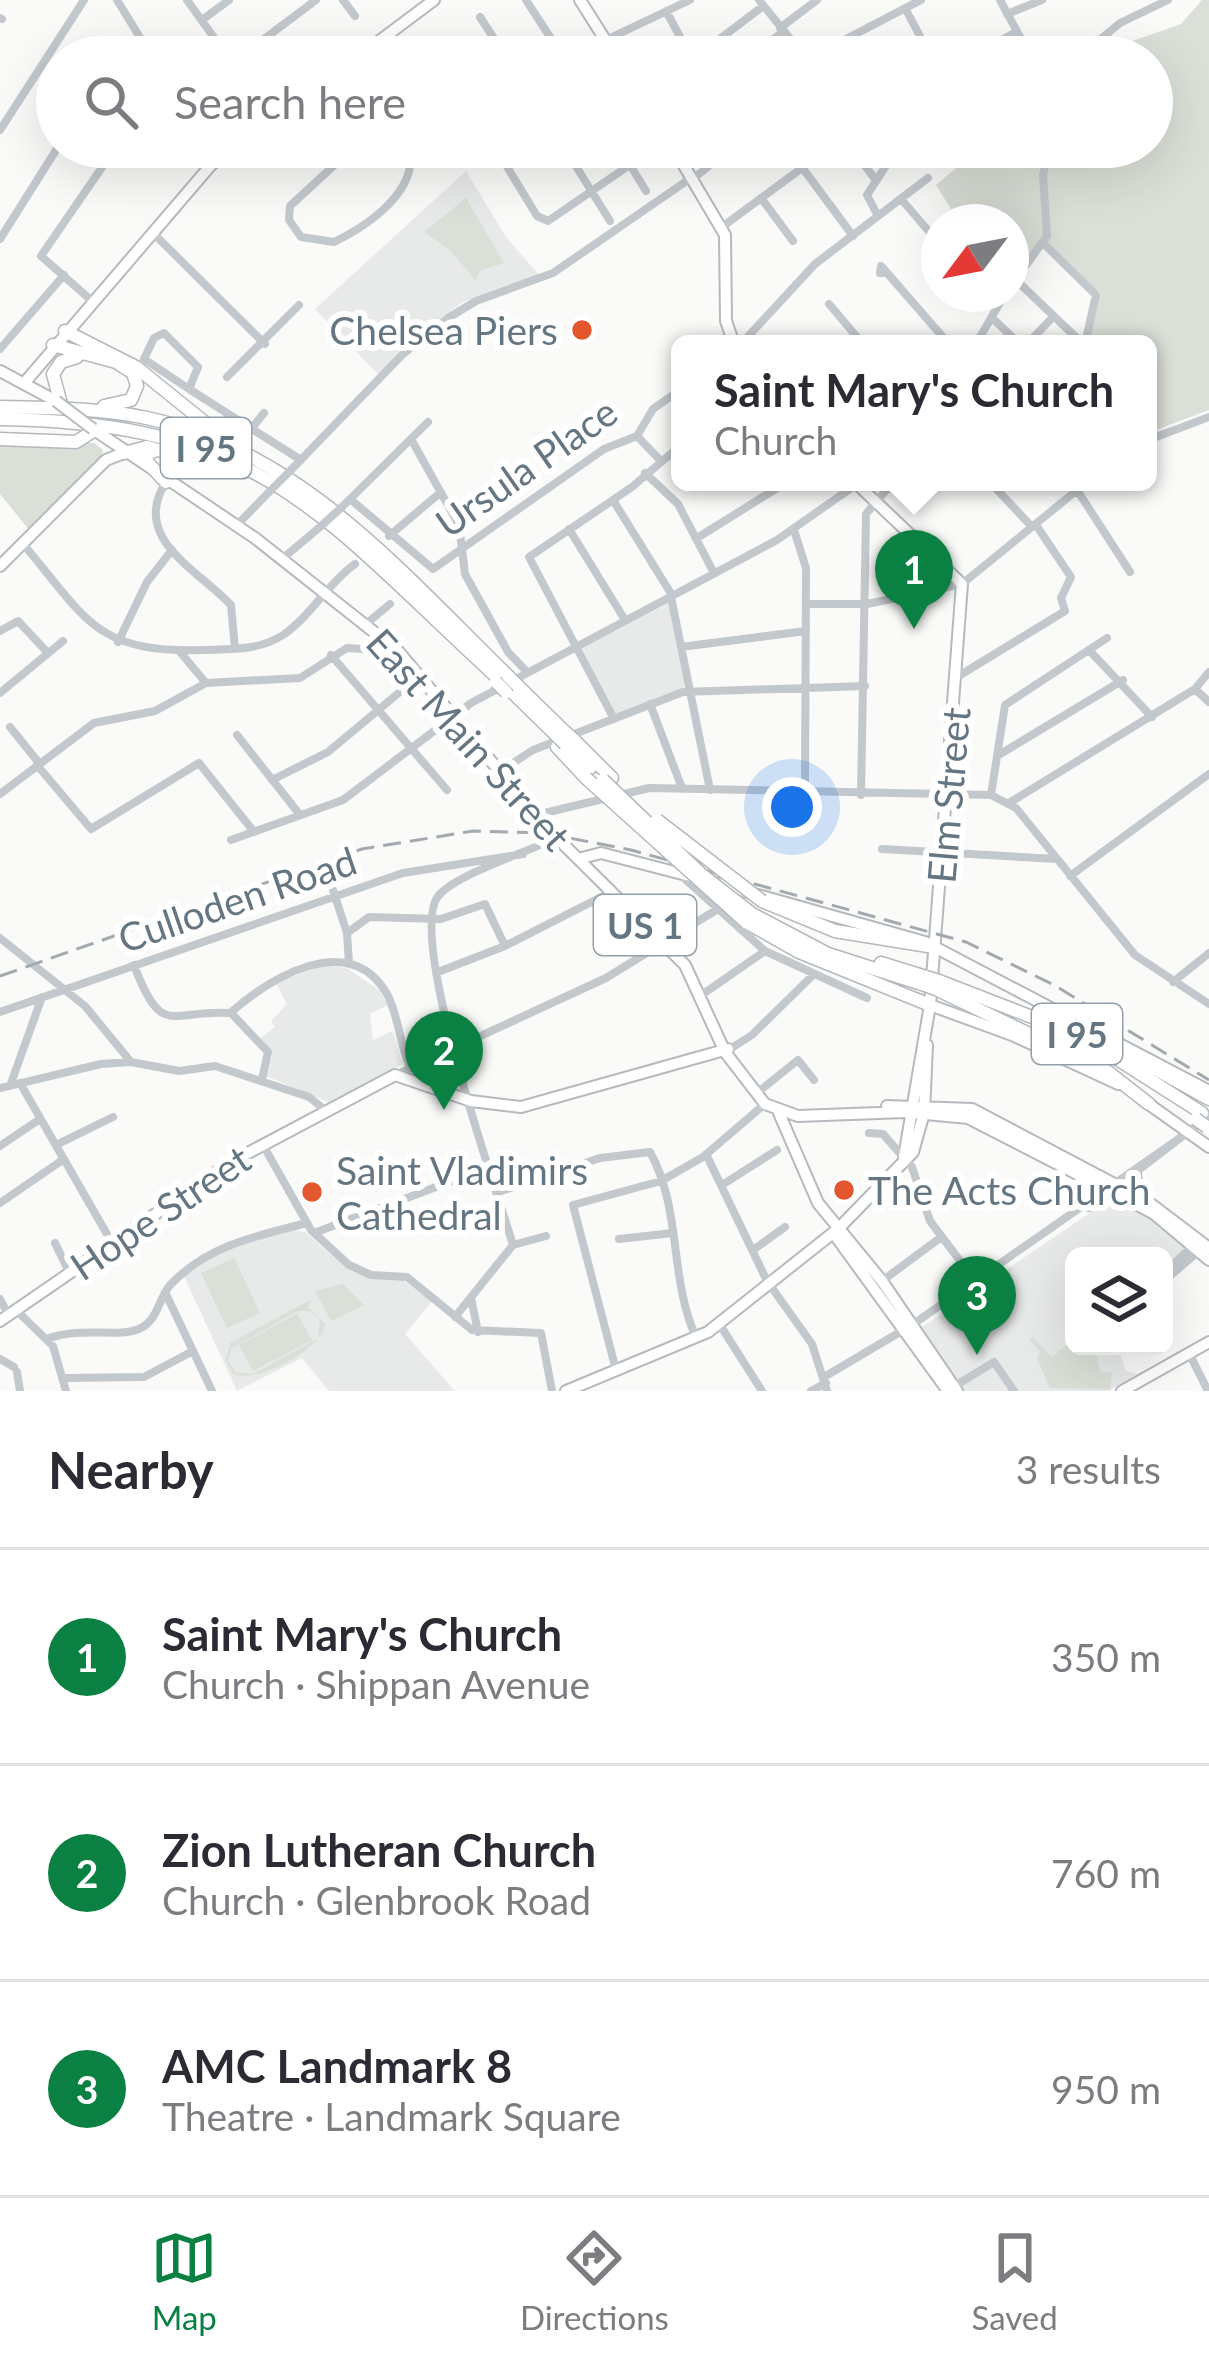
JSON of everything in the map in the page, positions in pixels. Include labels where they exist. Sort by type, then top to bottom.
[{"type":"highway","points":[[65,331],[136,367],[198,421],[255,457]]},
{"type":"highway","points":[[1,407],[127,402],[137,389],[133,373],[53,345]]},
{"type":"highway","points":[[59,403],[52,384],[56,368],[70,358],[97,357]]},
{"type":"highway","name":"I 95","points":[[1,407],[143,418],[255,457],[342,515],[506,684]]},
{"type":"highway","name":"I 95","points":[[0,419],[95,422],[167,435],[249,466],[311,505],[506,684]]},
{"type":"highway","points":[[0,439],[76,442],[95,430]]},
{"type":"highway","points":[[124,453],[143,446],[244,472],[311,505]]},
{"type":"highway","points":[[166,482],[147,463],[148,453],[182,455]]},
{"type":"highway","points":[[506,684],[561,739],[586,778],[808,957],[930,1007]]},
{"type":"highway","name":"I 95","points":[[561,739],[754,911]]},
{"type":"highway","name":"I 95","points":[[608,779],[702,875],[754,911],[1065,1037],[1206,1114]]},
{"type":"highway","points":[[754,911],[835,931],[934,947]]},
{"type":"highway","points":[[932,983],[1108,1072],[1149,1105]]},
{"type":"highway","name":"I 95","points":[[932,983],[1013,1005],[1107,1050],[1206,1114]]},
{"type":"main road","points":[[386,36],[434,0]]},
{"type":"main road","points":[[580,0],[603,36]]},
{"type":"main road","points":[[26,381],[210,168]]},
{"type":"main road","points":[[686,168],[722,227],[728,262],[726,321],[733,335]]},
{"type":"main road","name":"East Main Street","points":[[0,371],[26,381],[236,526],[398,651],[556,838],[666,945],[703,994],[727,1050],[769,1101],[803,1191],[836,1231]]},
{"type":"main road","points":[[95,430],[108,459]]},
{"type":"main road","points":[[95,477],[108,459],[124,453]]},
{"type":"main road","points":[[0,566],[124,453]]},
{"type":"main road","points":[[865,491],[962,584]]},
{"type":"main road","name":"Elm Street","points":[[566,1391],[720,1325],[836,1231],[916,1145],[950,793],[962,584]]},
{"type":"main road","points":[[578,859],[601,853],[874,924],[934,947],[1206,1114]]},
{"type":"main road","points":[[930,1007],[1025,1040],[1149,1105],[1209,1147]]},
{"type":"main road","points":[[395,1076],[471,1101],[521,1107],[727,1050]]},
{"type":"main road","name":"Hope Street","points":[[8,1316],[112,1240],[263,1144],[395,1076]]},
{"type":"main road","points":[[769,1101],[797,1111],[972,1109],[1114,1188],[1203,1248]]},
{"type":"main road","points":[[919,1108],[968,1118],[1091,1180],[1137,1196],[1203,1248]]},
{"type":"main road","points":[[1135,1175],[1137,1196]]},
{"type":"main road","points":[[1089,1205],[1091,1180]]},
{"type":"main road","points":[[836,1231],[882,1281],[950,1390]]},
{"type":"main road","points":[[836,1231],[908,1326]]},
{"type":"main road","points":[[1118,1391],[1209,1342]]},
{"type":"main road","points":[[1151,1391],[1153,1372]]},
{"type":"street","points":[[61,36],[84,0]]},
{"type":"street","points":[[117,0],[139,36]]},
{"type":"street","points":[[187,0],[213,36]]},
{"type":"street","points":[[202,20],[229,0]]},
{"type":"street","points":[[268,36],[316,0]]},
{"type":"street","points":[[343,0],[355,16]]},
{"type":"street","points":[[526,0],[549,36]]},
{"type":"street","points":[[629,36],[690,0]]},
{"type":"street","points":[[774,36],[817,0]]},
{"type":"street","points":[[858,36],[921,0]]},
{"type":"street","points":[[1000,0],[1018,36]]},
{"type":"street","points":[[1007,14],[1042,0]]},
{"type":"street","points":[[1104,36],[1168,0]]},
{"type":"street","points":[[720,36],[761,3],[786,36]]},
{"type":"street","points":[[905,8],[920,36]]},
{"type":"street","points":[[666,11],[681,36]]},
{"type":"street","points":[[480,17],[492,36]]},
{"type":"street","points":[[1009,36],[1016,32]]},
{"type":"street","points":[[0,130],[36,74]]},
{"type":"street","points":[[0,239],[45,168]]},
{"type":"street","points":[[92,301],[41,256],[102,168]]},
{"type":"street","points":[[330,168],[290,206],[289,220],[301,237],[320,244],[338,240],[403,189],[411,168]]},
{"type":"street","points":[[508,168],[538,216],[556,218],[626,168]]},
{"type":"street","points":[[577,168],[610,220]]},
{"type":"street","points":[[632,168],[646,191]]},
{"type":"street","points":[[236,526],[402,355],[448,318],[476,301],[543,278],[706,168]]},
{"type":"street","points":[[722,227],[802,168],[853,236]]},
{"type":"street","points":[[867,168],[875,179]]},
{"type":"street","points":[[878,216],[867,199],[883,168]]},
{"type":"street","points":[[1029,263],[1044,244],[1044,168]]},
{"type":"street","points":[[746,335],[808,271],[928,178]]},
{"type":"street","points":[[761,198],[793,241]]},
{"type":"street","points":[[901,198],[921,222]]},
{"type":"street","points":[[152,232],[266,344]]},
{"type":"street","points":[[1044,244],[1096,295],[1086,335]]},
{"type":"street","points":[[886,273],[941,335]]},
{"type":"street","points":[[0,349],[64,275]]},
{"type":"street","points":[[1029,296],[1074,335]]},
{"type":"street","points":[[227,376],[266,344],[299,304]]},
{"type":"street","points":[[829,304],[855,335]]},
{"type":"street","points":[[982,335],[995,312]]},
{"type":"street","points":[[1033,335],[1054,316]]},
{"type":"street","points":[[992,318],[1012,335]]},
{"type":"street","points":[[189,389],[198,367],[170,337],[156,336],[144,359],[189,389],[251,429],[302,460]]},
{"type":"street","name":"Ursula Place","points":[[350,499],[429,569],[510,518],[604,449],[638,436],[653,409],[671,396]]},
{"type":"street","points":[[251,429],[264,412]]},
{"type":"street","points":[[1157,437],[1209,417]]},
{"type":"street","points":[[282,559],[428,422]]},
{"type":"street","points":[[638,436],[659,459]]},
{"type":"street","points":[[411,440],[459,525],[465,574],[508,652],[527,672]]},
{"type":"street","points":[[614,719],[529,557],[613,500],[671,452]]},
{"type":"street","points":[[645,473],[676,502],[714,573]]},
{"type":"street","points":[[166,482],[154,500],[153,519],[172,550],[231,605],[235,649]]},
{"type":"street","points":[[697,538],[773,491]]},
{"type":"street","points":[[231,840],[344,800],[454,718],[527,672],[794,530],[845,491]]},
{"type":"street","points":[[861,795],[866,514],[882,491]]},
{"type":"street","points":[[957,677],[1065,610],[1061,598],[1071,577],[1034,526],[999,491]]},
{"type":"street","points":[[806,604],[867,604],[962,584],[1076,491]]},
{"type":"street","points":[[1078,491],[1130,572]]},
{"type":"street","points":[[388,536],[441,492]]},
{"type":"street","points":[[613,500],[670,596],[710,790]]},
{"type":"street","points":[[569,530],[625,620]]},
{"type":"street","points":[[794,530],[804,552],[806,793]]},
{"type":"street","points":[[24,545],[89,621],[118,642],[179,650],[235,649],[280,636],[355,564]]},
{"type":"street","points":[[118,642],[147,582],[172,550]]},
{"type":"street","points":[[366,624],[390,604]]},
{"type":"street","points":[[0,631],[20,622],[48,653]]},
{"type":"street","points":[[681,647],[806,631]]},
{"type":"street","points":[[991,795],[1007,702],[1107,638]]},
{"type":"street","points":[[0,693],[63,641]]},
{"type":"street","points":[[0,794],[88,726],[163,708],[206,683],[292,680],[347,648],[398,651]]},
{"type":"street","points":[[179,650],[206,683]]},
{"type":"street","points":[[1089,650],[1123,680],[1152,717]]},
{"type":"street","points":[[331,656],[447,790]]},
{"type":"street","points":[[1012,806],[1195,689],[1209,672]]},
{"type":"street","points":[[272,780],[328,752],[419,676]]},
{"type":"street","points":[[996,756],[1123,680]]},
{"type":"street","points":[[500,772],[533,749],[690,691],[865,686]]},
{"type":"street","points":[[1195,689],[1209,702]]},
{"type":"street","points":[[650,704],[682,788]]},
{"type":"street","points":[[10,727],[92,829],[199,763],[254,832]]},
{"type":"street","points":[[237,735],[300,815]]},
{"type":"street","points":[[1070,876],[1209,774]]},
{"type":"street","points":[[536,815],[636,789],[991,795],[1012,806],[1135,955],[1209,1004]]},
{"type":"street","name":"Culloden Road","points":[[0,1012],[403,873],[498,861],[556,838]]},
{"type":"street","points":[[882,849],[944,854],[973,850],[1057,859]]},
{"type":"street","points":[[498,861],[442,892],[432,919],[449,1049],[471,1101],[513,1245]]},
{"type":"street","points":[[673,871],[765,951],[867,998]]},
{"type":"street","points":[[327,872],[347,933],[349,964]]},
{"type":"street","points":[[395,1076],[552,1005],[666,945],[747,891]]},
{"type":"street","points":[[438,972],[505,946],[612,892]]},
{"type":"street","points":[[347,933],[369,917],[432,919],[485,904],[505,946]]},
{"type":"street","points":[[0,938],[91,1012],[130,1062]]},
{"type":"street","points":[[703,994],[765,951]]},
{"type":"street","points":[[1173,982],[1209,953]]},
{"type":"street","points":[[134,965],[150,1000],[166,1016],[186,1019],[230,1013],[304,965],[349,964],[372,977],[388,996],[410,1067]]},
{"type":"street","points":[[727,1050],[755,1033],[813,975]]},
{"type":"street","points":[[10,1086],[42,997]]},
{"type":"street","points":[[230,1013],[268,1054],[262,1079]]},
{"type":"street","points":[[616,1370],[573,1205],[661,1181],[706,1154],[769,1101],[798,1060],[814,1080]]},
{"type":"street","points":[[10,1086],[82,1067],[130,1062],[174,1071],[222,1066],[309,1097],[325,1110]]},
{"type":"street","points":[[10,1086],[40,1119],[112,1240]]},
{"type":"street","points":[[1114,1188],[1189,1133],[1206,1114]]},
{"type":"street","points":[[56,1145],[113,1117]]},
{"type":"street","points":[[0,1146],[40,1119]]},
{"type":"street","points":[[869,1133],[883,1134],[904,1157],[940,1238],[976,1282]]},
{"type":"street","points":[[811,1391],[1189,1133]]},
{"type":"street","points":[[263,1144],[314,1233],[359,1271],[413,1280],[454,1317],[478,1331],[541,1333],[552,1391]]},
{"type":"street","points":[[722,1185],[777,1150]]},
{"type":"street","points":[[497,1192],[600,1158],[650,1152],[673,1233],[683,1310],[697,1338]]},
{"type":"street","points":[[706,1154],[771,1286],[810,1340],[826,1384]]},
{"type":"street","points":[[0,1203],[64,1159]]},
{"type":"street","points":[[314,1233],[489,1167]]},
{"type":"street","points":[[47,1339],[94,1328],[137,1329],[151,1321],[165,1292],[216,1248],[307,1223]]},
{"type":"street","points":[[753,1250],[785,1227]]},
{"type":"street","points":[[619,1239],[673,1233]]},
{"type":"street","points":[[454,1317],[513,1245],[546,1236]]},
{"type":"street","points":[[882,1281],[940,1238]]},
{"type":"street","points":[[55,1243],[69,1272]]},
{"type":"street","points":[[1173,1270],[1203,1248]]},
{"type":"street","points":[[165,1292],[212,1391]]},
{"type":"street","points":[[471,1298],[478,1331]]},
{"type":"street","points":[[0,1299],[8,1316],[47,1339],[66,1391]]},
{"type":"street","points":[[720,1325],[762,1391]]},
{"type":"street","points":[[65,1378],[144,1377],[193,1351]]},
{"type":"street","points":[[1189,1353],[1208,1391]]},
{"type":"street","points":[[0,1359],[16,1370],[20,1391]]},
{"type":"street","points":[[950,1390],[994,1362],[1017,1391]]},
{"type":"shaded area","points":[[1202,0],[1209,0],[1209,410],[1157,430],[1157,335],[1091,335],[1100,293],[1045,244],[1029,261],[1029,204],[948,204],[936,185],[956,168],[1173,168],[1173,36],[1147,36],[1181,24]]},
{"type":"shaded area","points":[[466,171],[506,237],[539,275],[463,302],[413,339],[379,375],[315,309]]},
{"type":"shaded area","points":[[466,198],[504,263],[481,270],[475,280],[451,251],[424,232]]},
{"type":"shaded area","points":[[94,443],[103,450],[101,462],[30,531],[0,494],[0,444]]},
{"type":"shaded area","points":[[668,601],[686,687],[615,715],[581,647]]},
{"type":"shaded area","points":[[323,965],[347,968],[379,990],[388,1005],[370,1014],[373,1040],[393,1031],[402,1064],[328,1102],[266,1076],[272,1056],[260,1038],[275,1027],[271,1021],[287,1004],[276,983]]},
{"type":"shaded area","points":[[1113,1197],[1141,1209],[1185,1242],[1186,1249],[1173,1260],[1173,1247],[1065,1247],[1065,1355],[1120,1355],[1126,1371],[1137,1374],[1108,1391],[962,1391],[922,1327]]},
{"type":"shaded area","points":[[293,1230],[305,1232],[351,1271],[401,1279],[432,1301],[405,1334],[455,1391],[329,1391],[302,1358],[237,1391],[184,1276],[222,1250]]},
{"type":"shaded area","points":[[234,1258],[260,1313],[227,1328],[201,1273]]},
{"type":"shaded area","points":[[343,1284],[364,1305],[331,1321],[315,1291]]},
{"type":"shaded area","points":[[312,1299],[308,1307],[320,1319],[310,1311],[298,1311],[232,1348],[228,1360],[235,1372],[253,1374],[317,1338],[312,1344],[272,1369],[257,1374],[244,1376],[233,1374],[226,1361],[230,1343]]},
{"type":"shaded area","points":[[297,1314],[312,1340],[253,1371],[239,1345]]},
{"type":"shaded area","points":[[1033,1337],[1052,1357],[1065,1346],[1065,1355],[1096,1355],[1101,1373],[1112,1372],[1110,1389],[1050,1388],[1037,1359],[1040,1351],[1029,1340]]},
{"type":"railway","points":[[0,976],[362,849],[473,831],[544,833],[631,850],[966,942],[1054,985],[1209,1080]]},
{"type":"place","name":"Chelsea Piers","points":[[582,330]]},
{"type":"place","name":"Saint Mary's Church","points":[[914,629]]},
{"type":"place","name":"Zion Lutheran Church","points":[[444,1110]]},
{"type":"place","name":"The Acts Church","points":[[844,1190]]},
{"type":"place","name":"Saint Vladimirs Cathedral","points":[[312,1192]]},
{"type":"place","name":"AMC Landmark 8","points":[[977,1355]]}]
